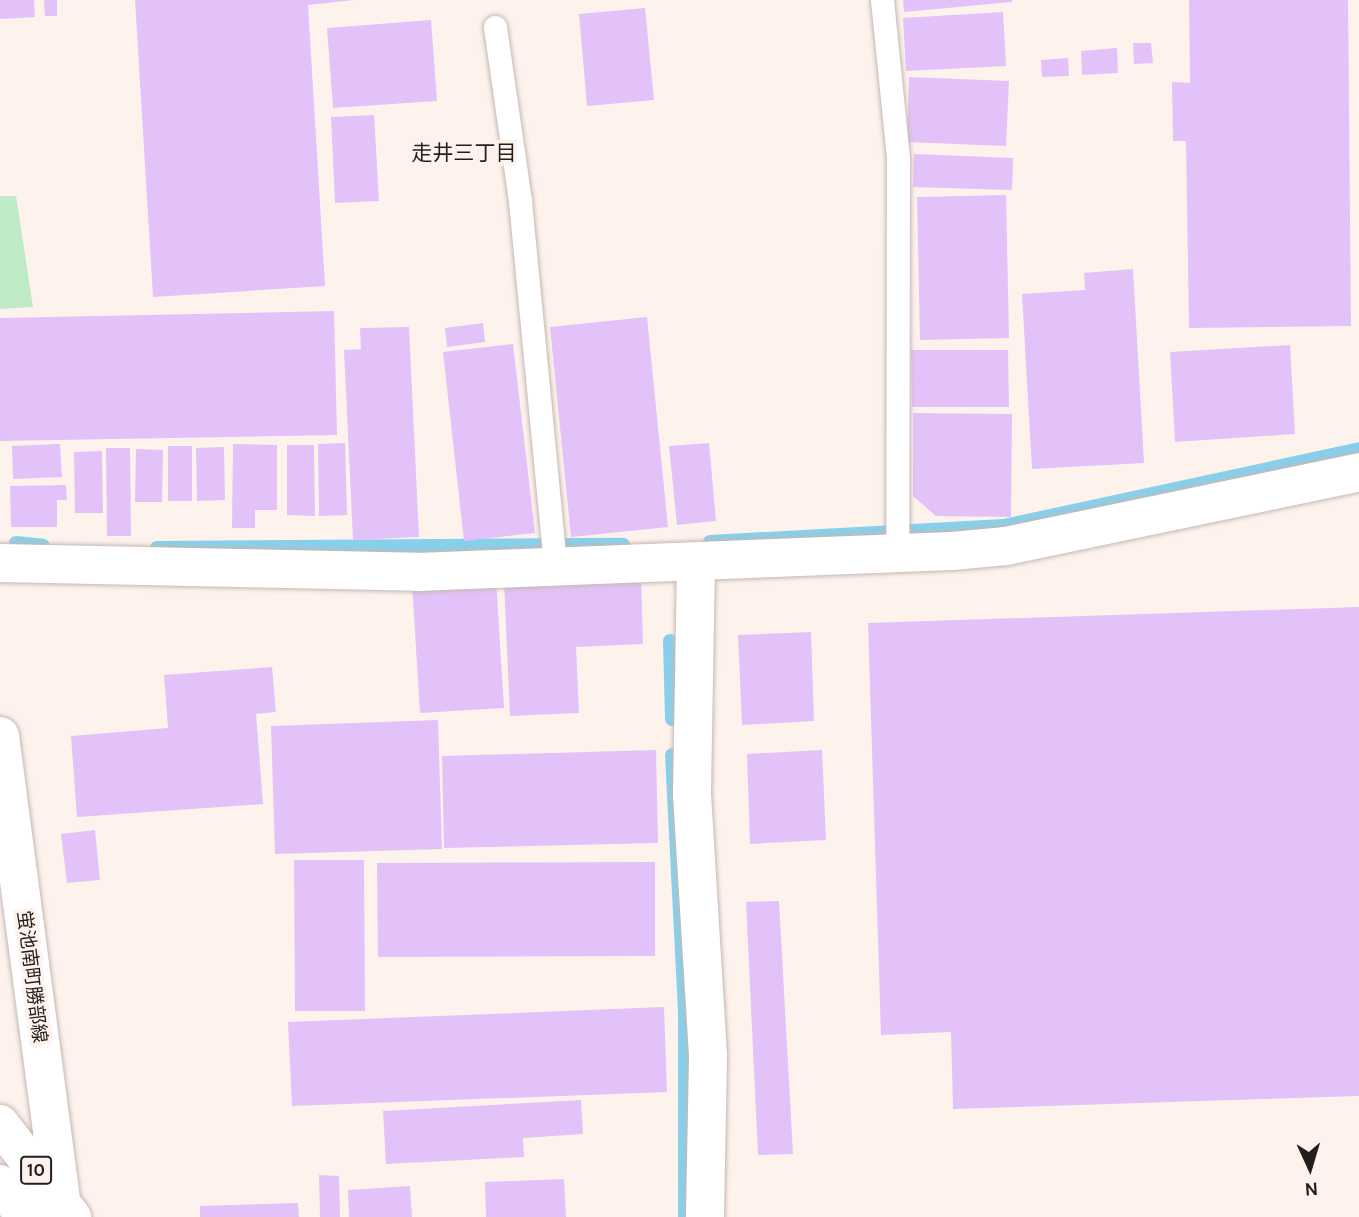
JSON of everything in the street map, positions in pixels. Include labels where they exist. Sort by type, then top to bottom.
[{"type":"main road","points":[[0,563],[358,572],[554,553],[696,563],[896,540],[1006,546],[1359,472]]},
{"type":"main road","points":[[696,563],[692,794],[708,1058],[705,1217]]},
{"type":"main road","name":"蛍池南町勝部線","points":[[0,736],[66,1212]]},
{"type":"main road","name":"10","points":[[0,1124],[66,1212]]},
{"type":"main road","points":[[0,1184],[26,1217]]},
{"type":"lane","points":[[883,0],[898,158],[896,540]]},
{"type":"lane","points":[[495,27],[554,553]]},
{"type":"green space","points":[[0,196],[16,196],[33,307],[0,309]]},
{"type":"building","points":[[0,0],[34,0],[35,17],[0,19]]},
{"type":"building","points":[[44,0],[57,0],[57,16],[45,16]]},
{"type":"building","points":[[135,0],[353,0],[308,5],[325,286],[153,297]]},
{"type":"building","points":[[903,0],[1012,0],[1012,2],[904,12]]},
{"type":"building","points":[[1189,0],[1348,0],[1351,326],[1189,328],[1186,141],[1173,141],[1172,82],[1190,83]]},
{"type":"building","points":[[645,8],[654,100],[587,106],[579,14]]},
{"type":"building","points":[[1003,12],[1006,66],[906,71],[903,18]]},
{"type":"building","points":[[431,20],[437,101],[333,108],[327,28]]},
{"type":"building","points":[[1133,43],[1151,43],[1153,63],[1134,64]]},
{"type":"building","points":[[1117,48],[1118,73],[1082,75],[1081,51]]},
{"type":"building","points":[[1068,58],[1069,76],[1042,77],[1041,60]]},
{"type":"building","points":[[909,77],[1009,81],[1006,146],[907,142]]},
{"type":"building","points":[[374,115],[379,201],[335,203],[331,117]]},
{"type":"building","points":[[914,154],[1013,158],[1012,190],[913,187]]},
{"type":"building","points":[[1006,195],[1009,338],[920,340],[917,197]]},
{"type":"building","points":[[1133,269],[1144,463],[1032,469],[1022,294],[1085,290],[1084,273]]},
{"type":"building","points":[[334,311],[337,435],[0,441],[0,318]]},
{"type":"building","points":[[647,317],[668,527],[571,537],[550,327]]},
{"type":"building","points":[[483,323],[485,342],[447,347],[445,328]]},
{"type":"building","points":[[409,327],[419,537],[353,540],[344,350],[361,349],[360,328]]},
{"type":"building","points":[[513,344],[535,533],[464,541],[443,352]]},
{"type":"building","points":[[1290,345],[1295,434],[1175,442],[1170,352]]},
{"type":"building","points":[[911,350],[1008,350],[1009,407],[912,407]]},
{"type":"building","points":[[913,413],[1012,414],[1011,517],[936,516],[913,496]]},
{"type":"building","points":[[345,443],[347,515],[319,516],[318,444]]},
{"type":"building","points":[[709,443],[716,521],[677,525],[669,446]]},
{"type":"building","points":[[60,444],[62,477],[13,479],[12,446]]},
{"type":"building","points":[[233,444],[277,445],[277,510],[255,510],[255,528],[232,528]]},
{"type":"building","points":[[287,445],[314,445],[315,516],[287,515]]},
{"type":"building","points":[[168,446],[192,446],[192,501],[168,501]]},
{"type":"building","points":[[224,447],[225,500],[197,501],[196,448]]},
{"type":"building","points":[[106,448],[130,448],[131,536],[107,536]]},
{"type":"building","points":[[136,449],[163,450],[162,502],[135,502]]},
{"type":"building","points":[[102,451],[103,513],[75,513],[74,452]]},
{"type":"building","points":[[66,485],[67,500],[57,500],[57,527],[11,527],[10,486]]},
{"type":"building","points":[[641,575],[643,644],[576,647],[579,713],[510,716],[504,581]]},
{"type":"building","points":[[496,579],[504,708],[420,713],[412,584]]},
{"type":"building","points":[[1359,607],[1359,1096],[953,1109],[951,1032],[881,1035],[868,623]]},
{"type":"building","points":[[811,632],[814,721],[742,725],[738,635]]},
{"type":"building","points":[[272,667],[276,712],[256,714],[263,804],[77,817],[71,736],[168,728],[164,675]]},
{"type":"building","points":[[438,720],[442,849],[275,854],[271,726]]},
{"type":"building","points":[[656,750],[658,843],[444,848],[442,756]]},
{"type":"building","points":[[822,750],[826,840],[750,844],[747,754]]},
{"type":"building","points":[[95,830],[100,880],[67,883],[61,834]]},
{"type":"building","points":[[294,860],[364,860],[365,1011],[295,1011]]},
{"type":"building","points":[[655,862],[655,956],[378,957],[377,863]]},
{"type":"building","points":[[779,901],[793,1154],[758,1155],[746,902]]},
{"type":"building","points":[[664,1007],[667,1092],[292,1106],[288,1022]]},
{"type":"building","points":[[581,1100],[583,1134],[523,1138],[524,1157],[386,1164],[383,1111]]},
{"type":"building","points":[[319,1175],[339,1176],[340,1217],[320,1217]]},
{"type":"building","points":[[564,1179],[566,1217],[486,1217],[485,1182]]},
{"type":"building","points":[[410,1186],[412,1217],[349,1217],[348,1190]]},
{"type":"building","points":[[298,1203],[299,1217],[200,1217],[200,1206]]},
{"type":"waterway","points":[[710,542],[1004,526],[1359,449]]},
{"type":"waterway","points":[[16,543],[43,546]]},
{"type":"waterway","points":[[157,548],[623,545]]},
{"type":"waterway","points":[[670,641],[672,719]]},
{"type":"waterway","points":[[672,755],[685,1014],[685,1217]]},
{"type":"district","name":"走井三丁目","points":[[464,153]]}]
